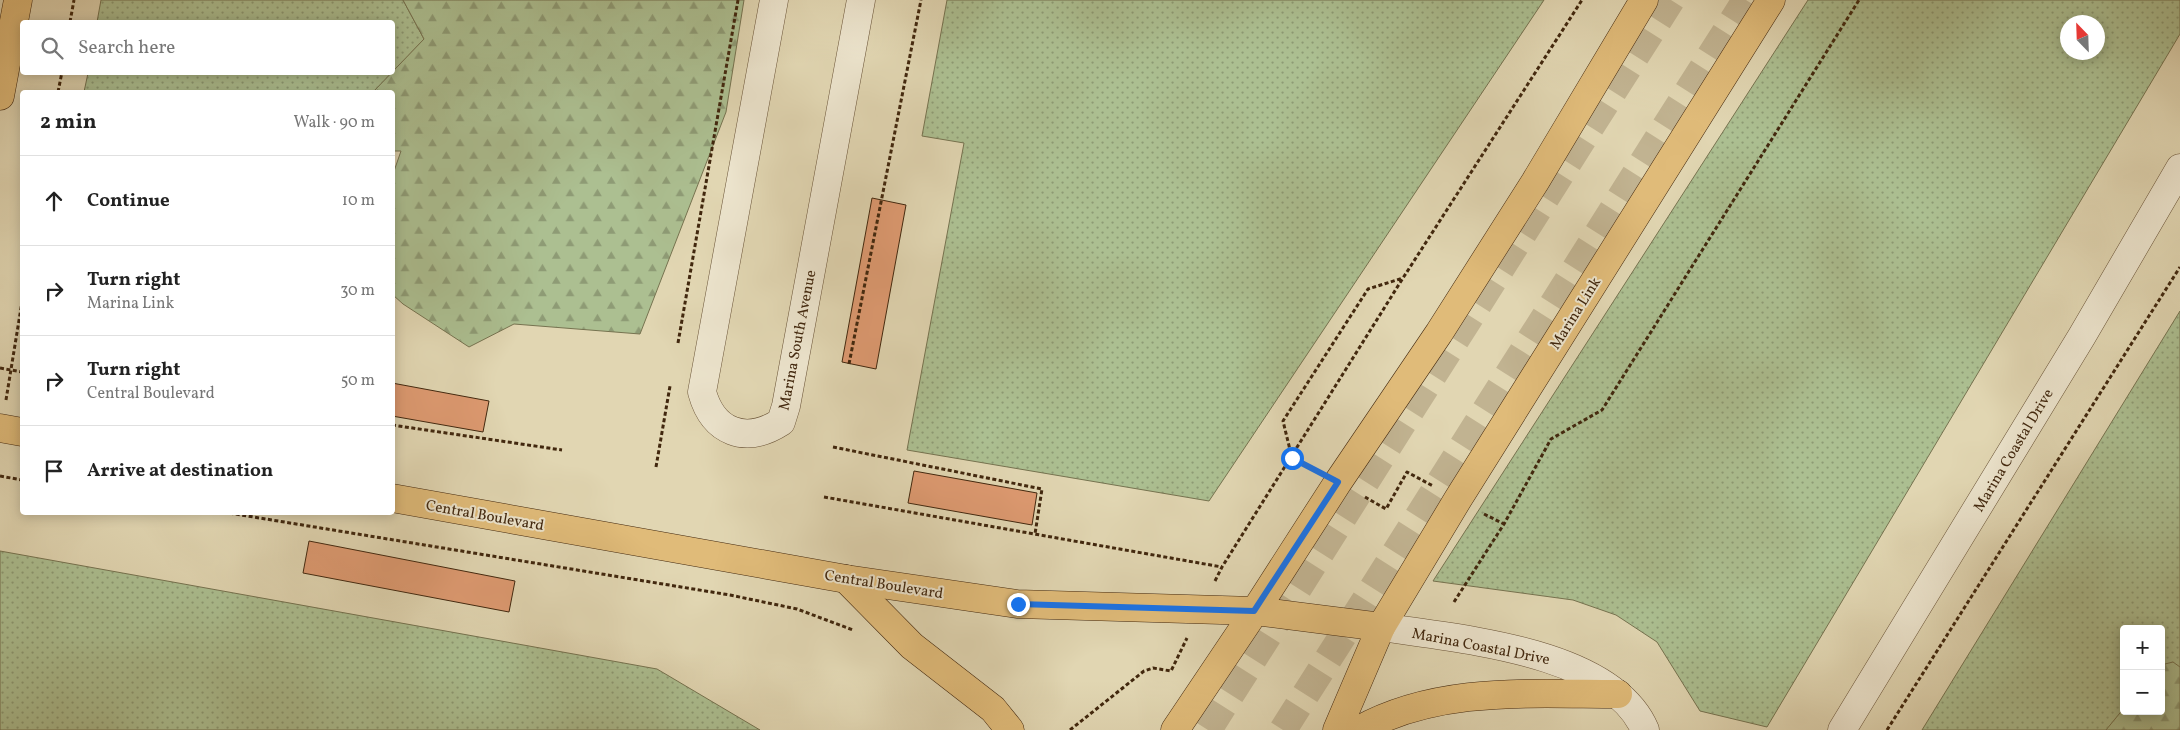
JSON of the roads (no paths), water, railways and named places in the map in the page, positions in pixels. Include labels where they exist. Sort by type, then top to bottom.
[{"type":"main road","points":[[0,96],[18,0]]},
{"type":"main road","points":[[1175,730],[1338,482],[1439,333],[1530,190],[1644,0]]},
{"type":"main road","name":"Marina Link","points":[[1337,730],[1381,627],[1458,499],[1771,0]]},
{"type":"main road","points":[[0,428],[20,432]]},
{"type":"main road","name":"Central Boulevard","points":[[395,499],[846,579],[1018,604],[1254,611],[1381,627]]},
{"type":"main road","points":[[846,579],[912,646],[993,710],[1010,730]]},
{"type":"main road","points":[[1359,730],[1378,720],[1432,702],[1506,694],[1618,694]]},
{"type":"street","name":"Marina South Avenue","points":[[774,0],[702,392],[707,409],[725,428],[749,434],[766,431],[781,422],[786,406],[862,0]]},
{"type":"street","name":"Marina Coastal Drive","points":[[1842,730],[2082,336],[2180,168]]},
{"type":"street","name":"Marina Coastal Drive","points":[[1381,627],[1528,652],[1574,667],[1618,694],[1639,714],[1645,730]]},
{"type":"tunnel","points":[[1208,730],[1671,0]]},
{"type":"tunnel","points":[[1283,730],[1746,0]]}]
